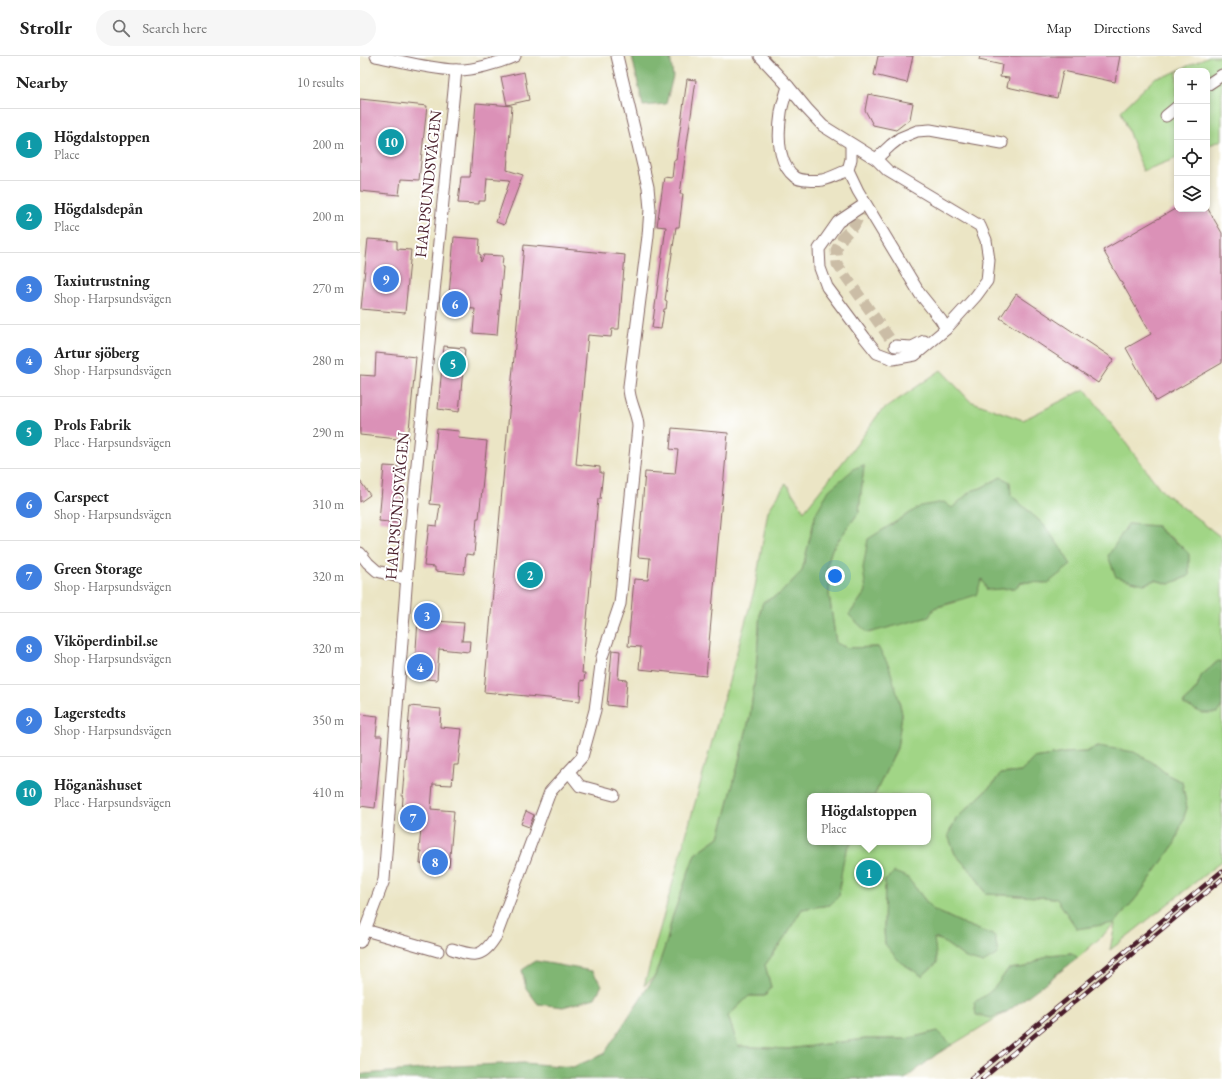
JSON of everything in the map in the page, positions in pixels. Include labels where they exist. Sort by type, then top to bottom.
[{"type":"street","points":[[376,56],[435,68],[456,70],[501,62],[515,56]]},
{"type":"street","points":[[452,949],[470,955],[476,955],[483,951],[493,940],[500,928],[550,792],[582,757],[595,710],[602,657],[620,604],[638,427],[636,414],[628,392],[648,236],[650,209],[648,187],[617,56]]},
{"type":"street","points":[[760,56],[822,126],[876,159],[888,171],[980,226],[986,240],[989,260],[987,281],[976,296],[946,329],[915,355],[892,359],[877,353],[827,287],[820,268],[819,249],[838,222],[865,204]]},
{"type":"street","name":"HARPSUNDSVÄGEN","points":[[360,942],[384,880],[406,579],[456,70]]},
{"type":"street","points":[[1210,83],[1222,74]]},
{"type":"street","points":[[788,86],[781,113],[780,131],[780,150],[784,165],[796,178],[809,180],[823,180],[848,170]]},
{"type":"street","points":[[1166,116],[1174,109]]},
{"type":"street","points":[[876,159],[890,144],[917,131],[930,130],[1002,143]]},
{"type":"street","points":[[851,144],[851,159],[848,170],[858,191],[920,294],[946,329]]},
{"type":"street","points":[[895,346],[912,347],[946,329]]},
{"type":"street","points":[[360,553],[377,571],[406,579]]},
{"type":"street","points":[[569,772],[580,786],[614,795]]},
{"type":"street","points":[[365,930],[438,951]]},
{"type":"green space","points":[[632,56],[670,56],[673,76],[666,104],[643,106]]},
{"type":"green space","points":[[1209,56],[1222,56],[1222,140],[1210,145],[1210,68],[1183,68]]},
{"type":"green space","points":[[1174,72],[1174,159],[1143,171],[1121,111],[1156,77]]},
{"type":"green space","points":[[941,370],[970,401],[1023,420],[1085,389],[1162,491],[1222,538],[1222,662],[1218,661],[1201,676],[1197,688],[1183,703],[1217,713],[1222,706],[1222,861],[1110,950],[1115,924],[1078,958],[1071,953],[1049,955],[1026,967],[1008,969],[996,987],[984,998],[991,1018],[1008,1011],[952,1045],[938,1031],[906,1039],[865,1039],[787,1049],[738,1046],[728,1016],[749,996],[765,996],[771,987],[765,965],[782,942],[802,909],[829,905],[839,896],[843,860],[850,845],[931,845],[931,793],[875,793],[897,748],[902,714],[899,700],[878,647],[847,648],[836,643],[829,594],[830,581],[827,565],[832,549],[859,512],[864,466],[816,513],[802,571],[780,594],[763,602],[760,612],[756,670],[750,716],[719,837],[695,854],[672,918],[667,940],[655,976],[644,986],[755,587],[768,511],[786,483],[804,511],[857,444],[880,412]],"holes":[[[1001,477],[1011,495],[1045,526],[1048,583],[982,579],[956,602],[934,608],[849,615],[866,591],[952,508],[971,491],[981,488]],[[1128,524],[1157,526],[1176,542],[1184,550],[1187,559],[1189,576],[1169,584],[1155,580],[1144,584],[1121,536]],[[1098,746],[1152,762],[1168,775],[1182,782],[1187,808],[1175,843],[1141,892],[1115,923],[1056,898],[986,894],[976,877],[955,854],[948,835],[956,819],[993,784],[1000,774],[1021,772],[1034,758],[1065,753],[1086,752]],[[907,877],[932,909],[995,936],[966,958],[941,940],[934,938],[885,944],[885,880]]]},
{"type":"green space","points":[[864,465],[859,512],[832,549],[827,565],[830,581],[829,594],[836,643],[847,648],[878,647],[889,666],[902,714],[897,748],[875,793],[807,793],[807,845],[850,845],[844,860],[839,896],[830,905],[802,909],[782,942],[765,965],[771,987],[765,996],[749,996],[728,1016],[738,1046],[787,1049],[865,1039],[906,1039],[938,1031],[952,1045],[937,1054],[905,1079],[360,1079],[360,1075],[365,1074],[455,1066],[524,1063],[573,1067],[604,1054],[655,976],[667,940],[672,918],[695,854],[719,837],[750,716],[756,670],[760,612],[763,602],[780,594],[802,571],[816,513],[829,490],[855,468]]},
{"type":"green space","points":[[1001,477],[1010,482],[1011,495],[1045,526],[1071,565],[1048,583],[1022,582],[1015,588],[987,590],[982,579],[976,595],[934,608],[929,617],[868,633],[849,615],[866,591],[863,568],[868,539],[921,506],[944,502],[952,508],[971,491],[981,488]]},
{"type":"green space","points":[[1128,524],[1157,526],[1161,531],[1180,545],[1189,554],[1189,576],[1169,584],[1155,580],[1144,584],[1116,577],[1108,556]]},
{"type":"green space","points":[[1218,661],[1222,662],[1222,706],[1217,713],[1202,713],[1183,704],[1197,688],[1201,676]]},
{"type":"green space","points":[[1098,746],[1134,752],[1152,762],[1168,775],[1182,782],[1187,808],[1175,843],[1141,892],[1115,923],[1077,929],[1056,898],[986,894],[976,877],[955,854],[948,835],[956,819],[993,784],[1000,774],[1021,772],[1034,758],[1065,753],[1086,752]]},
{"type":"green space","points":[[894,872],[907,877],[932,909],[995,936],[998,954],[983,963],[966,958],[941,940],[934,938],[937,963],[922,976],[900,962],[885,944],[884,930],[885,881]]},
{"type":"green space","points":[[1072,953],[1078,958],[1008,1011],[991,1018],[976,1015],[974,1002],[985,996],[994,988],[1008,969],[1026,967],[1049,955]]},
{"type":"green space","points":[[536,961],[592,971],[602,985],[595,998],[563,1007],[538,1004],[526,988],[522,970]]},
{"type":"building","points":[[878,56],[913,56],[907,83],[874,75]]},
{"type":"building","points":[[980,56],[1120,56],[1115,82],[1063,71],[1057,98],[1007,87],[1009,78],[1000,77],[1002,65],[979,60]]},
{"type":"building","points":[[524,72],[529,100],[507,105],[501,77]]},
{"type":"building","points":[[687,79],[696,80],[680,194],[683,194],[679,227],[676,227],[665,300],[667,301],[666,309],[664,309],[661,329],[652,328],[666,227],[657,226],[664,177],[672,178],[674,160],[676,160]]},
{"type":"building","points":[[868,94],[913,103],[910,119],[896,130],[873,125],[865,110]]},
{"type":"building","points":[[360,99],[427,106],[419,180],[401,179],[399,195],[360,191]]},
{"type":"building","points":[[476,103],[512,106],[507,170],[523,175],[504,225],[496,222],[510,180],[487,178],[485,201],[479,201],[479,204],[458,203],[461,177],[470,177]]},
{"type":"building","points":[[1174,210],[1174,212],[1210,212],[1222,233],[1222,363],[1156,401],[1126,348],[1151,334],[1103,250]]},
{"type":"building","points":[[454,237],[480,239],[479,254],[481,255],[481,262],[484,255],[503,256],[497,335],[473,333],[475,309],[448,307]]},
{"type":"building","points":[[368,239],[397,241],[397,249],[411,250],[405,313],[361,309]]},
{"type":"building","points":[[524,245],[625,255],[619,329],[612,329],[611,337],[588,335],[576,464],[600,467],[600,473],[603,473],[600,499],[598,499],[582,673],[585,673],[584,681],[581,680],[580,701],[484,692]]},
{"type":"building","points":[[1016,294],[1114,359],[1098,383],[1000,318]]},
{"type":"building","points":[[444,346],[465,348],[459,412],[438,409]]},
{"type":"building","points":[[376,353],[416,357],[408,440],[360,435],[360,375],[375,376]]},
{"type":"building","points":[[672,428],[728,433],[706,676],[639,669],[641,647],[628,646],[634,579],[648,580],[650,558],[638,557],[645,472],[675,474],[678,450],[670,449]]},
{"type":"building","points":[[437,429],[459,431],[458,438],[487,441],[479,518],[477,518],[474,555],[466,554],[464,574],[435,571],[435,567],[424,566],[429,525],[437,526],[440,505],[430,504]]},
{"type":"building","points":[[384,466],[402,467],[399,523],[379,521]]},
{"type":"building","points":[[360,481],[370,495],[360,502]]},
{"type":"building","points":[[419,605],[437,606],[436,621],[464,623],[462,641],[470,641],[469,652],[439,649],[437,680],[414,678]]},
{"type":"building","points":[[612,650],[620,651],[618,679],[627,680],[625,707],[607,705]]},
{"type":"building","points":[[410,706],[441,709],[440,727],[462,729],[458,765],[454,765],[452,785],[433,784],[431,809],[454,811],[449,867],[420,864],[421,851],[419,851],[421,828],[401,826]]},
{"type":"building","points":[[360,714],[378,716],[376,736],[382,736],[375,808],[360,806]]},
{"type":"building","points":[[526,811],[534,815],[529,827],[521,824]]},
{"type":"tunnel","points":[[865,204],[854,226],[843,237],[836,250],[837,264],[895,346]]},
{"type":"railway","points":[[971,1079],[1222,871]]},
{"type":"railway","points":[[982,1079],[1222,879]]},
{"type":"place","name":"Höganäshuset","points":[[391,142]]},
{"type":"place","name":"Lagerstedts","points":[[386,279]]},
{"type":"place","name":"Carspect","points":[[455,304]]},
{"type":"place","name":"Prols Fabrik","points":[[453,364]]},
{"type":"place","name":"Högdalsdepån","points":[[530,575]]},
{"type":"place","name":"Taxiutrustning","points":[[427,616]]},
{"type":"place","name":"Artur sjöberg","points":[[420,667]]},
{"type":"place","name":"Green Storage","points":[[413,818]]},
{"type":"place","name":"Viköperdinbil.se","points":[[435,862]]},
{"type":"place","name":"Högdalstoppen","points":[[869,873]]}]
